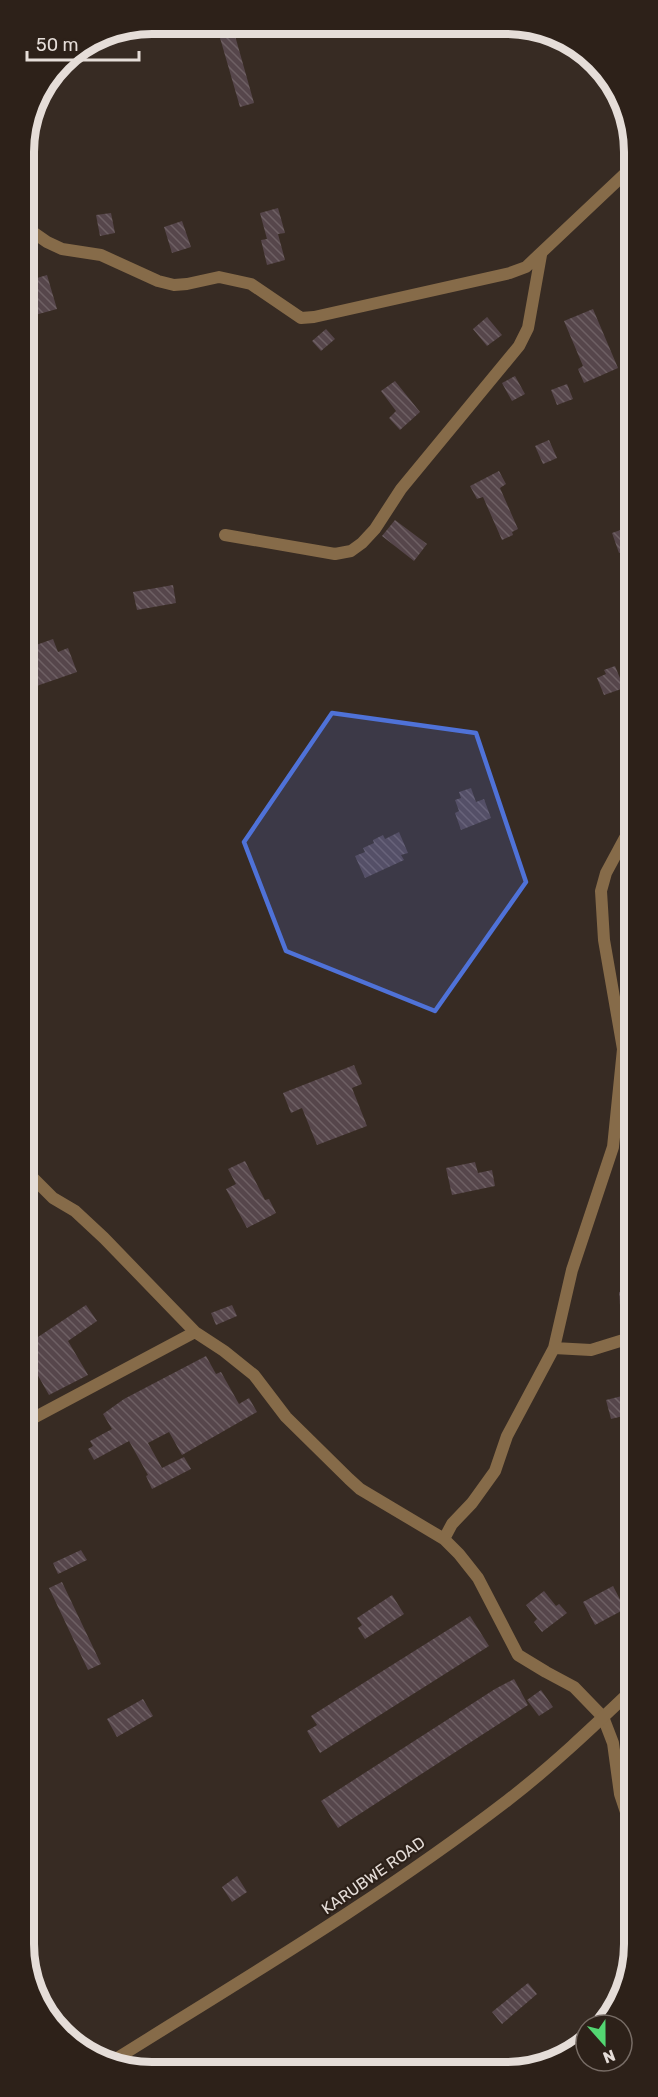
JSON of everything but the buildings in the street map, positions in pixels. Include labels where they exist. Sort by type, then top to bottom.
[{"type":"street","points":[[35,234],[62,249],[101,255],[158,281],[174,285],[219,277],[251,284],[301,318],[315,317],[510,273],[526,267],[624,175]]},
{"type":"street","points":[[225,535],[335,554],[351,551],[362,543],[375,529],[401,489],[519,346],[528,328],[541,255]]},
{"type":"street","points":[[624,840],[606,873],[601,891],[604,940],[624,1046]]},
{"type":"street","points":[[444,1539],[452,1524],[472,1503],[495,1471],[507,1436],[554,1348],[572,1270],[612,1147],[623,1053]]},
{"type":"street","points":[[34,1179],[53,1198],[75,1211],[104,1238],[195,1332],[254,1375],[286,1417],[360,1489],[444,1539],[459,1554],[478,1578],[518,1654],[574,1687],[603,1718],[613,1743],[623,1803]]},
{"type":"street","points":[[34,1418],[195,1332]]},
{"type":"street","points":[[554,1348],[591,1350],[623,1340]]},
{"type":"street","name":"KARUBWE ROAD","points":[[119,2057],[363,1904],[509,1799],[623,1699]]},
{"type":"highlighted area","points":[[332,713],[476,733],[526,882],[435,1011],[286,951],[244,842]]}]
